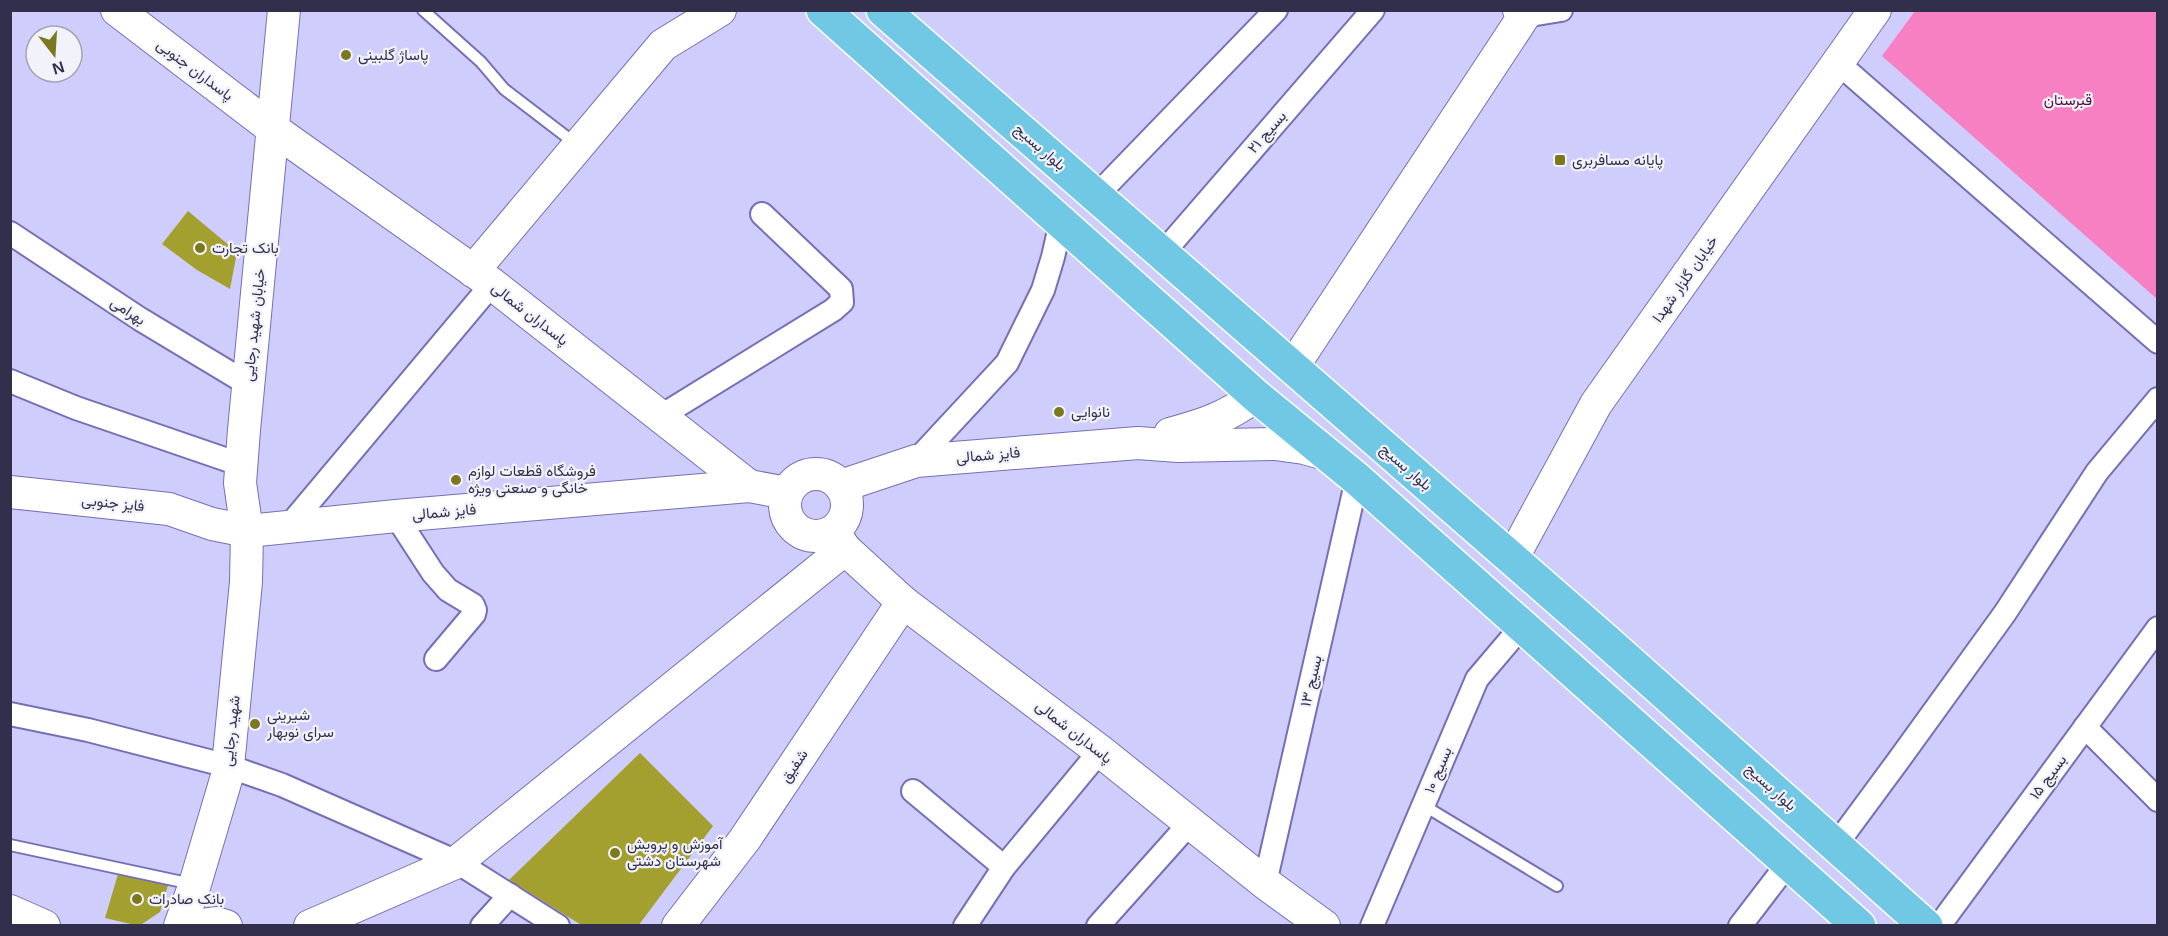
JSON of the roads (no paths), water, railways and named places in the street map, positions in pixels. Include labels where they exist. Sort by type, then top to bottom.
[{"type":"main road","name":"پاسداران جنوبی","points":[[117,10],[273,129]]},
{"type":"main road","name":"خیابان شهید رجایی","points":[[247,531],[240,483],[284,10]]},
{"type":"main road","points":[[483,277],[578,146],[663,45],[720,10]]},
{"type":"main road","points":[[823,10],[1256,396],[1357,479],[1859,926]]},
{"type":"main road","name":"خیابان گلزار شهدا","points":[[1512,559],[1596,404],[1875,10]]},
{"type":"main road","points":[[1256,396],[1292,368],[1522,13]]},
{"type":"main road","name":"بلوار بسیج","points":[[894,14],[1031,140],[1512,559],[1926,926]]},
{"type":"main road","name":"پاسداران شمالی","points":[[273,129],[483,277],[749,486],[787,493]]},
{"type":"main road","points":[[1003,170],[1031,140]]},
{"type":"main road","name":"فایز شمالی","points":[[1138,443],[1213,422],[1235,411],[1256,396]]},
{"type":"main road","name":"فایز شمالی","points":[[841,486],[916,461],[1138,443],[1178,446],[1275,444],[1304,448],[1329,455]]},
{"type":"main road","points":[[310,926],[457,862],[839,541],[847,511],[847,498],[841,486],[831,478],[819,474],[806,476],[795,483],[787,493],[785,506],[788,519],[796,529],[807,535],[839,541]]},
{"type":"main road","name":"فایز شمالی","points":[[247,531],[749,486]]},
{"type":"main road","name":"فایز جنوبی","points":[[10,492],[169,509],[212,524],[247,531]]},
{"type":"main road","name":"فایز جنوبی","points":[[10,511],[156,525],[212,524]]},
{"type":"main road","name":"شهید رجایی","points":[[180,926],[227,776],[246,582],[247,531]]},
{"type":"main road","name":"پاسداران شمالی","points":[[839,541],[903,602],[1100,751],[1265,883],[1324,926]]},
{"type":"main road","name":"شفیق","points":[[678,926],[745,839],[903,602]]},
{"type":"main road","points":[[10,911],[44,926]]},
{"type":"main road","points":[[194,926],[216,923],[226,926]]},
{"type":"street","points":[[1096,196],[1276,10]]},
{"type":"street","name":"بسیج ۲۱","points":[[1162,254],[1372,10]]},
{"type":"street","points":[[1522,13],[1561,10]]},
{"type":"street","points":[[1838,63],[2157,342]]},
{"type":"street","points":[[661,416],[833,310],[842,302],[841,289],[762,214]]},
{"type":"street","points":[[916,461],[1006,363],[1043,290],[1061,222]]},
{"type":"street","name":"بهرامی","points":[[10,233],[141,319],[248,384]]},
{"type":"street","points":[[289,526],[483,277]]},
{"type":"street","points":[[10,381],[76,408],[242,465]]},
{"type":"street","points":[[1836,844],[2005,613],[2097,472],[2157,399]]},
{"type":"street","name":"بسیج ۱۳","points":[[1265,883],[1357,479]]},
{"type":"street","points":[[396,516],[433,573],[448,590],[472,605],[475,610],[436,659]]},
{"type":"street","name":"بسیج ۱۰","points":[[1372,926],[1477,679],[1522,626]]},
{"type":"street","name":"بسیج ۱۵","points":[[1939,926],[2157,628]]},
{"type":"street","points":[[10,714],[88,730],[228,766],[282,785],[457,862],[558,926]]},
{"type":"street","points":[[2085,727],[2157,800]]},
{"type":"street","points":[[966,926],[1004,867],[1100,751]]},
{"type":"street","points":[[913,791],[1004,867]]},
{"type":"street","points":[[1098,926],[1190,823]]},
{"type":"street","points":[[1740,926],[1789,862]]},
{"type":"street","points":[[482,926],[510,895]]},
{"type":"lane","points":[[423,10],[481,62],[504,89],[578,146]]},
{"type":"lane","points":[[1423,805],[1557,886]]},
{"type":"lane","points":[[10,845],[195,884]]},
{"type":"place","name":"پاساژ گلبینی","points":[[346,55]]},
{"type":"place","name":"پایانه مسافربری","points":[[1560,160]]},
{"type":"place","name":"بانک تجارت","points":[[200,248]]},
{"type":"place","name":"نانوایی","points":[[1059,412]]},
{"type":"place","name":"فروشگاه قطعات لوازم خانگی و صنعتی ویژه","points":[[456,480]]},
{"type":"place","name":"شیرینی سرای نوبهار","points":[[255,724]]},
{"type":"place","name":"آموزش و پرویش شهرستان دشتی","points":[[615,853]]},
{"type":"place","name":"بانک صادرات","points":[[137,899]]},
{"type":"park label","name":"قبرستان","points":[[2068,100]]}]
